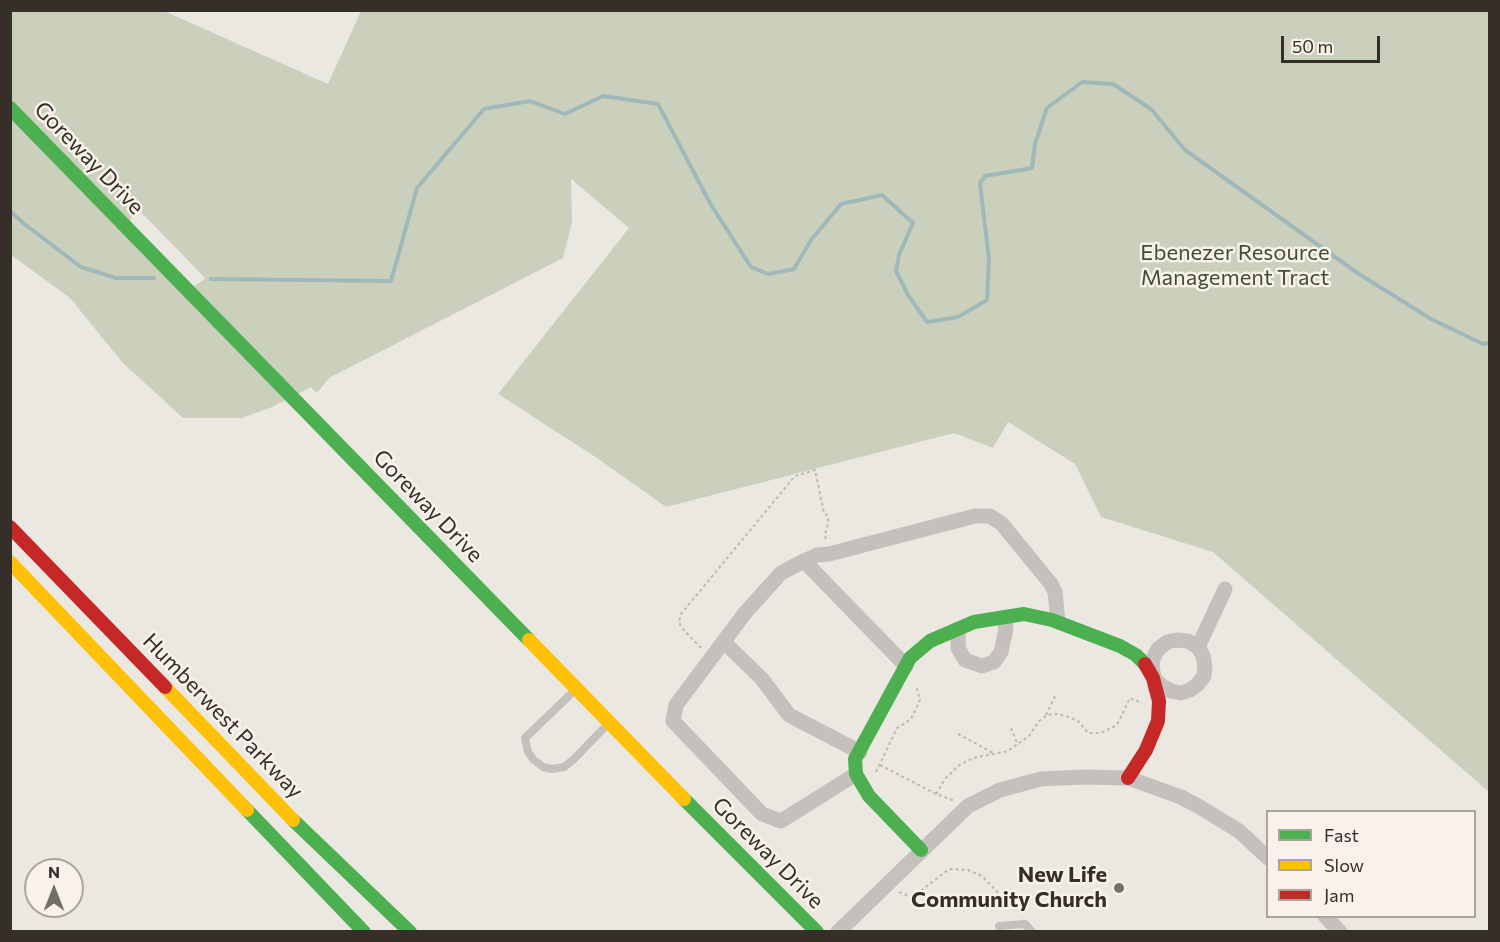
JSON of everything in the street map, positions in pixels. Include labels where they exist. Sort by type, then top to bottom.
[{"type":"street","name":"Goreway Drive","points":[[10,108],[609,723],[817,932]]},
{"type":"street","points":[[856,774],[781,821],[762,814],[673,721],[676,705],[745,613],[781,573],[817,555],[829,554],[975,516],[990,516],[1002,524],[1051,584],[1055,592],[1058,622]]},
{"type":"street","name":"Humberwest Parkway","points":[[10,527],[319,846],[410,932]]},
{"type":"street","points":[[804,561],[906,666]]},
{"type":"street","name":"Humberwest Parkway","points":[[10,562],[364,932]]},
{"type":"street","points":[[1198,647],[1225,589]]},
{"type":"street","points":[[921,850],[869,796],[856,774],[855,759],[910,658],[930,640],[974,622],[1024,614],[1058,622],[1120,646],[1151,665],[1155,679],[1171,691]]},
{"type":"street","points":[[958,629],[958,648],[965,660],[982,666],[994,662],[1001,652],[1006,629],[1004,618]]},
{"type":"street","points":[[1128,778],[1146,750],[1158,721],[1159,701],[1155,687],[1151,665],[1158,649],[1167,642],[1178,640],[1188,641],[1198,647],[1205,666],[1204,676],[1198,684],[1180,693],[1155,687]]},
{"type":"street","points":[[724,642],[762,679],[789,715],[860,752]]},
{"type":"street","points":[[838,932],[921,850],[972,804],[1000,790],[1041,779],[1128,778],[1181,797],[1198,806],[1239,831],[1266,856]]},
{"type":"street","points":[[1327,918],[1340,932]]},
{"type":"lane","points":[[576,689],[525,738],[528,752],[533,759],[543,767],[552,770],[564,767],[609,723]]},
{"type":"lane","points":[[999,927],[1024,924],[1032,932]]},
{"type":"path","points":[[712,658],[681,627],[679,622],[681,614],[787,484],[795,476],[815,470],[824,513],[828,516],[825,534],[829,554]]},
{"type":"path","points":[[866,790],[897,728],[911,719],[920,700],[915,683]]},
{"type":"path","points":[[1046,716],[1055,696]]},
{"type":"path","points":[[936,794],[945,778],[964,761],[1008,751],[1029,736],[1039,720],[1046,716],[1058,714],[1070,717],[1078,720],[1088,733],[1101,733],[1117,725],[1130,698],[1158,711]]},
{"type":"path","points":[[1011,728],[1018,745]]},
{"type":"path","points":[[958,734],[996,754]]},
{"type":"path","points":[[880,765],[936,794],[972,804]]},
{"type":"path","points":[[889,882],[901,894],[909,896],[918,893],[949,869],[968,870],[982,876],[1015,910],[1029,914]]},
{"type":"green space","name":"Ebenezer Resource Management Tract","points":[[10,11],[164,11],[328,84],[361,11],[1489,11],[1489,792],[1213,552],[1101,517],[1075,464],[1008,422],[993,448],[954,433],[666,507],[597,458],[498,394],[629,228],[571,179],[572,222],[563,258],[329,378],[317,393],[311,387],[272,407],[242,418],[183,418],[123,363],[70,298],[11,255]],"holes":[[[137,208],[205,278],[189,290],[129,222]]]},
{"type":"waterway","points":[[211,279],[391,281],[417,188],[484,109],[530,101],[565,114],[603,96],[658,104],[711,205],[751,267],[768,274],[794,269],[811,240],[841,204],[882,195],[913,223],[899,255],[896,271],[908,295],[927,322],[958,317],[987,300],[989,259],[980,183],[985,176],[1032,168],[1035,144],[1047,108],[1082,82],[1113,84],[1151,109],[1185,150],[1359,274],[1431,319],[1483,344],[1490,343]]},
{"type":"waterway","points":[[10,211],[81,267],[116,278],[154,278]]},
{"type":"traffic: fast","points":[[10,108],[529,640]]},
{"type":"traffic: fast","points":[[921,850],[869,796],[856,774],[855,759],[910,658],[930,641],[974,622],[1024,614],[1052,620],[1120,646],[1136,655],[1145,664]]},
{"type":"traffic: fast","points":[[684,799],[817,932]]},
{"type":"traffic: fast","points":[[247,810],[364,932]]},
{"type":"traffic: fast","points":[[293,820],[410,932]]},
{"type":"traffic: slow","points":[[10,562],[247,810]]},
{"type":"traffic: slow","points":[[529,640],[684,799]]},
{"type":"traffic: slow","points":[[165,687],[293,820]]},
{"type":"traffic: jam","points":[[10,527],[165,687]]},
{"type":"traffic: jam","points":[[1128,778],[1146,750],[1158,721],[1159,701],[1153,678],[1145,664]]},
{"type":"place","name":"New Life Community Church","points":[[1119,888]]}]
